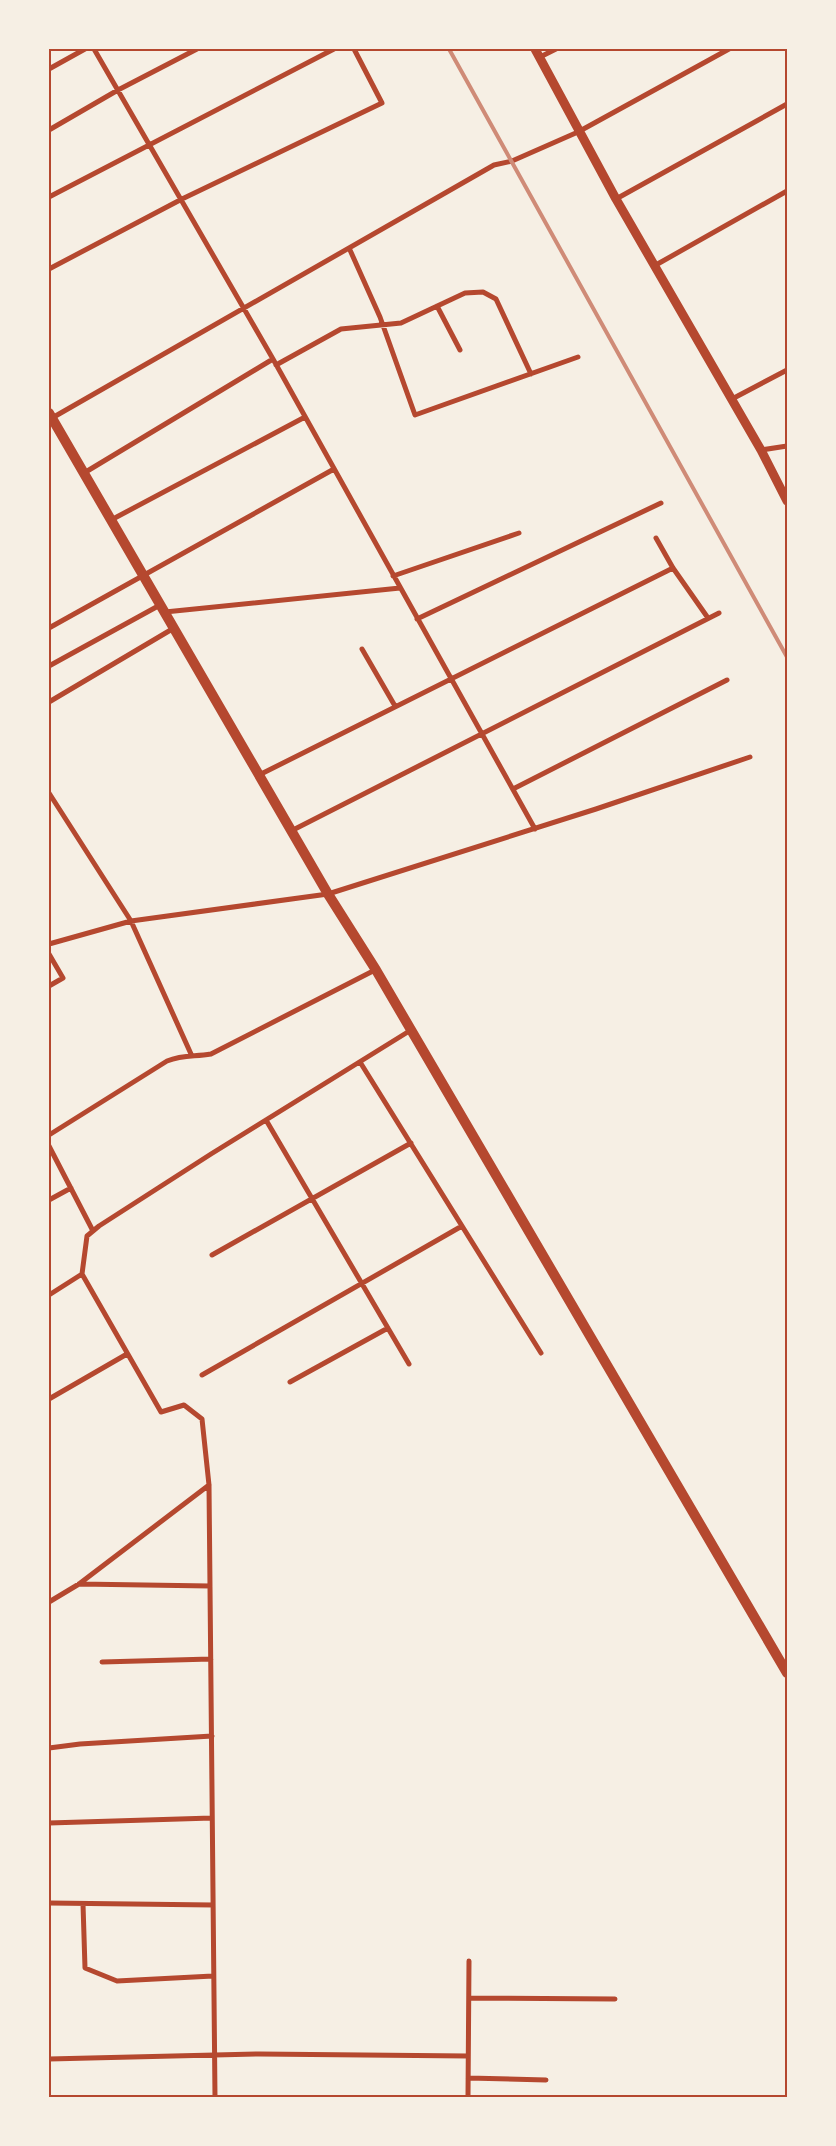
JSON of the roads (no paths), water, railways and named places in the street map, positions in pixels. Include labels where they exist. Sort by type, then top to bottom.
[{"type":"main road","points":[[50,415],[291,831],[412,1030],[787,1673]]},
{"type":"street","points":[[49,69],[85,49]]},
{"type":"street","points":[[94,49],[273,359],[535,829]]},
{"type":"street","points":[[49,130],[118,90],[197,49]]},
{"type":"street","points":[[49,197],[334,49]]},
{"type":"street","points":[[49,269],[182,199],[382,103],[354,49]]},
{"type":"street","points":[[556,49],[538,53],[578,132],[761,450],[787,501]]},
{"type":"street","points":[[50,415],[350,250],[494,165],[512,161],[578,132],[729,49]]},
{"type":"street","points":[[616,199],[787,104]]},
{"type":"street","points":[[654,266],[787,191]]},
{"type":"street","points":[[350,250],[382,324],[415,415],[578,357]]},
{"type":"street","points":[[276,365],[341,329],[401,323],[465,293],[484,292],[496,299],[531,374]]},
{"type":"street","points":[[437,306],[460,350]]},
{"type":"street","points":[[84,473],[273,359]]},
{"type":"street","points":[[732,399],[787,370]]},
{"type":"street","points":[[111,520],[305,417]]},
{"type":"street","points":[[761,450],[787,446]]},
{"type":"street","points":[[49,628],[334,469]]},
{"type":"street","points":[[417,619],[661,503]]},
{"type":"street","points":[[393,576],[520,534]]},
{"type":"street","points":[[656,538],[673,568],[708,618]]},
{"type":"street","points":[[259,775],[673,568]]},
{"type":"street","points":[[49,666],[162,609],[400,588]]},
{"type":"street","points":[[291,831],[719,613]]},
{"type":"street","points":[[49,702],[174,628]]},
{"type":"street","points":[[362,649],[395,706]]},
{"type":"street","points":[[513,789],[727,680]]},
{"type":"street","points":[[49,944],[131,921],[328,894],[535,829],[750,757]]},
{"type":"street","points":[[49,793],[131,921],[191,1054]]},
{"type":"street","points":[[49,954],[63,978],[49,986]]},
{"type":"street","points":[[49,1135],[167,1062],[177,1057],[191,1054],[199,1056],[211,1054],[376,970]]},
{"type":"street","points":[[215,2097],[209,1485],[202,1419],[184,1406],[161,1412],[82,1274],[88,1236],[266,1120],[412,1030]]},
{"type":"street","points":[[360,1062],[541,1352]]},
{"type":"street","points":[[266,1120],[408,1364]]},
{"type":"street","points":[[212,1254],[411,1143]]},
{"type":"street","points":[[49,1146],[94,1231]]},
{"type":"street","points":[[49,1200],[71,1188]]},
{"type":"street","points":[[202,1375],[462,1226]]},
{"type":"street","points":[[49,1296],[82,1274]]},
{"type":"street","points":[[290,1382],[388,1328]]},
{"type":"street","points":[[49,1399],[127,1354]]},
{"type":"street","points":[[49,1602],[79,1584],[209,1485]]},
{"type":"street","points":[[79,1584],[210,1586]]},
{"type":"street","points":[[102,1662],[211,1659]]},
{"type":"street","points":[[49,1748],[80,1744],[212,1736]]},
{"type":"street","points":[[49,1823],[212,1818]]},
{"type":"street","points":[[49,1903],[213,1905]]},
{"type":"street","points":[[83,1904],[85,1968],[117,1981],[214,1976]]},
{"type":"street","points":[[468,2097],[469,1961]]},
{"type":"street","points":[[468,1998],[615,1999]]},
{"type":"street","points":[[49,2059],[214,2055],[468,2056]]},
{"type":"street","points":[[468,2078],[546,2080]]},
{"type":"railway","points":[[449,49],[787,657]]}]
